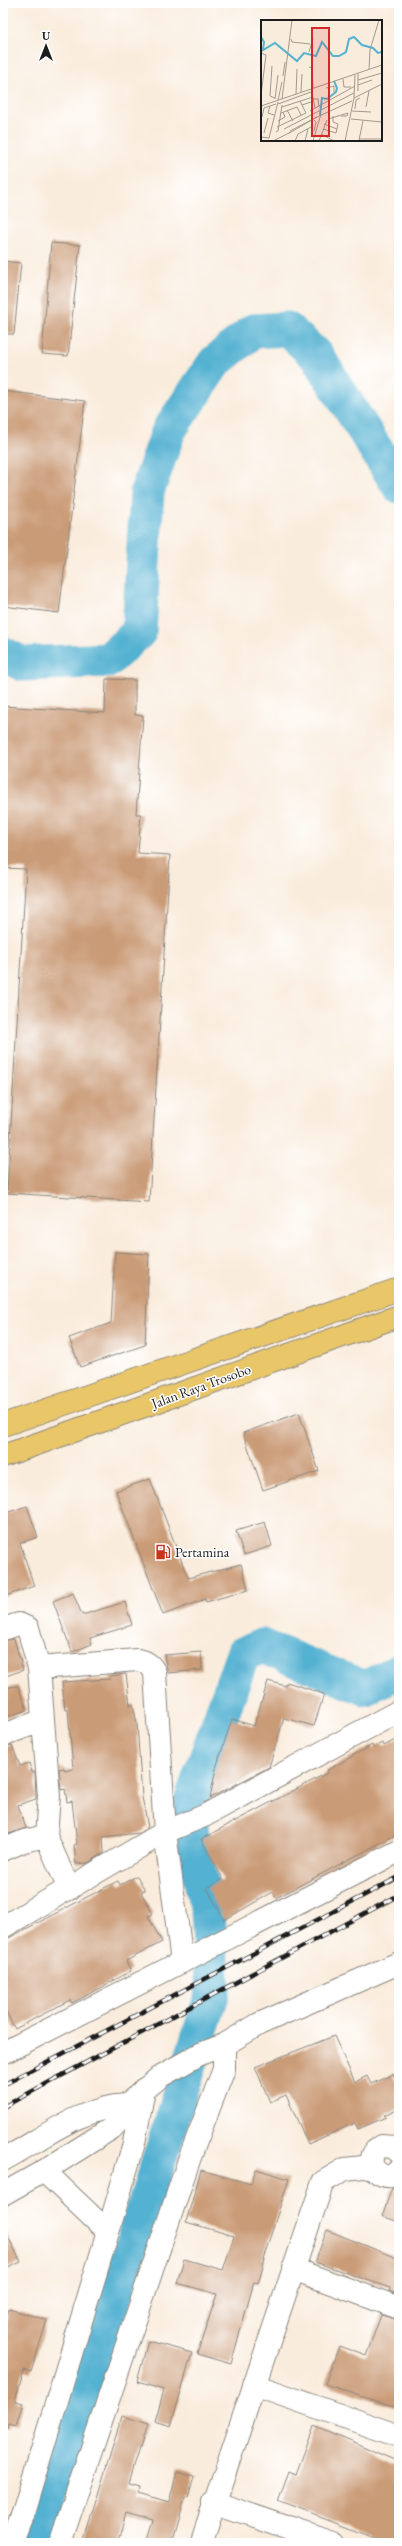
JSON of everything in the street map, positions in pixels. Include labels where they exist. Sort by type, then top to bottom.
[{"type":"highway","name":"Jalan Raya Trosobo","points":[[3,1425],[399,1289]]},
{"type":"highway","name":"Jalan Raya Trosobo","points":[[3,1456],[399,1316]]},
{"type":"street","points":[[13,1627],[28,1628],[39,1668],[49,1796],[46,1836],[69,1889]]},
{"type":"street","points":[[39,1668],[137,1660],[144,1661],[153,1667],[155,1673],[165,1832],[182,1962]]},
{"type":"street","points":[[3,1927],[165,1832],[194,1820],[399,1711]]},
{"type":"street","points":[[3,1735],[42,1721]]},
{"type":"street","points":[[3,1850],[24,1841],[46,1836]]},
{"type":"street","points":[[3,2054],[399,1851]]},
{"type":"street","points":[[3,2194],[44,2171],[112,2128],[122,2117],[126,2105],[161,2076],[200,2054],[224,2044],[259,2024],[399,1963]]},
{"type":"street","points":[[60,2543],[190,2157],[224,2069],[224,2044]]},
{"type":"street","points":[[11,2543],[23,2513],[108,2232],[134,2143],[144,2089]]},
{"type":"street","points":[[3,2160],[85,2114],[111,2105],[126,2105]]},
{"type":"street","points":[[51,2133],[67,2157]]},
{"type":"street","points":[[393,2145],[372,2154],[372,2166],[380,2175],[397,2175]]},
{"type":"street","points":[[201,2543],[213,2502],[323,2182],[345,2169],[372,2166]]},
{"type":"street","points":[[44,2171],[108,2232]]},
{"type":"street","points":[[293,2269],[399,2308]]},
{"type":"street","points":[[254,2385],[399,2436]]},
{"type":"street","points":[[213,2502],[333,2543]]},
{"type":"building","points":[[51,243],[80,245],[68,356],[42,354]]},
{"type":"building","points":[[3,261],[21,263],[14,334],[3,334]]},
{"type":"building","points":[[3,391],[85,401],[59,613],[3,606]]},
{"type":"building","points":[[106,679],[135,680],[135,715],[143,716],[136,814],[141,814],[138,853],[170,855],[149,1202],[7,1193],[26,869],[3,868],[3,706],[105,713]]},
{"type":"building","points":[[115,1252],[149,1254],[145,1345],[80,1367],[69,1338],[111,1323]]},
{"type":"building","points":[[299,1413],[319,1471],[263,1490],[243,1433]]},
{"type":"building","points":[[150,1479],[188,1578],[241,1564],[248,1590],[206,1602],[205,1599],[163,1615],[116,1491]]},
{"type":"building","points":[[27,1506],[38,1537],[20,1543],[34,1586],[3,1597],[3,1514]]},
{"type":"building","points":[[265,1522],[272,1546],[244,1555],[236,1531]]},
{"type":"building","points":[[73,1593],[82,1615],[125,1602],[132,1625],[90,1638],[92,1644],[72,1652],[53,1601]]},
{"type":"building","points":[[14,1639],[23,1670],[3,1677],[3,1641]]},
{"type":"building","points":[[201,1652],[202,1670],[168,1673],[164,1655]]},
{"type":"building","points":[[126,1674],[130,1705],[133,1704],[137,1724],[142,1797],[148,1827],[139,1833],[103,1837],[104,1853],[88,1863],[76,1864],[74,1845],[77,1844],[72,1801],[67,1802],[65,1789],[61,1790],[59,1769],[64,1768],[65,1771],[73,1769],[68,1709],[65,1710],[62,1682],[110,1679],[110,1676]]},
{"type":"building","points":[[268,1681],[286,1686],[287,1682],[324,1694],[314,1726],[284,1718],[269,1767],[210,1798],[216,1768],[232,1719],[254,1726]]},
{"type":"building","points":[[18,1686],[27,1710],[3,1718],[3,1688]]},
{"type":"building","points":[[399,1738],[399,1833],[276,1898],[273,1892],[224,1920],[207,1888],[223,1879],[201,1839],[327,1773],[326,1771],[372,1745],[373,1748],[382,1743],[384,1746]]},
{"type":"building","points":[[12,1745],[20,1766],[29,1763],[32,1772],[35,1772],[36,1799],[18,1805],[26,1828],[3,1836],[3,1747]]},
{"type":"building","points":[[137,1876],[145,1890],[141,1892],[153,1914],[148,1916],[162,1942],[126,1961],[131,1971],[72,2003],[70,2000],[15,2029],[3,2006],[3,1941],[118,1881],[120,1885]]},
{"type":"building","points":[[334,2036],[355,2082],[367,2076],[371,2084],[393,2074],[399,2086],[399,2108],[384,2115],[386,2117],[358,2129],[355,2123],[308,2144],[286,2095],[270,2102],[255,2067]]},
{"type":"building","points":[[256,2169],[289,2179],[263,2259],[265,2259],[258,2283],[254,2282],[231,2364],[197,2354],[217,2294],[177,2283],[184,2259],[223,2270],[234,2236],[186,2222],[201,2170],[251,2184]]},
{"type":"building","points":[[399,2186],[399,2222],[382,2216],[392,2188]]},
{"type":"building","points":[[3,2227],[21,2262],[3,2270]]},
{"type":"building","points":[[327,2230],[399,2259],[399,2295],[389,2291],[390,2288],[315,2262]]},
{"type":"building","points":[[9,2309],[47,2320],[31,2372],[24,2370],[15,2401],[23,2403],[16,2426],[9,2424],[8,2429],[3,2428],[3,2331]]},
{"type":"building","points":[[381,2315],[399,2320],[399,2409],[325,2384],[339,2346],[366,2356]]},
{"type":"building","points":[[148,2341],[192,2353],[171,2426],[155,2421],[164,2390],[137,2382]]},
{"type":"building","points":[[122,2416],[148,2424],[141,2447],[139,2447],[128,2484],[139,2487],[138,2493],[169,2502],[177,2472],[194,2477],[188,2499],[185,2498],[172,2543],[147,2543],[154,2521],[126,2513],[117,2543],[83,2543]]},
{"type":"building","points":[[314,2426],[399,2462],[399,2543],[390,2543],[278,2501],[289,2471],[296,2474]]},
{"type":"waterway","points":[[3,654],[23,664],[108,660],[139,632],[147,492],[169,430],[215,362],[253,331],[287,329],[317,356],[399,486]]},
{"type":"waterway","points":[[31,2543],[87,2384],[213,1992],[208,1912],[192,1842],[190,1804],[243,1654],[262,1646],[365,1688],[399,1671]]},
{"type":"railway","points":[[3,2085],[399,1877]]},
{"type":"railway","points":[[3,2107],[399,1895]]},
{"type":"place","name":"Pertamina","points":[[163,1552]]}]
